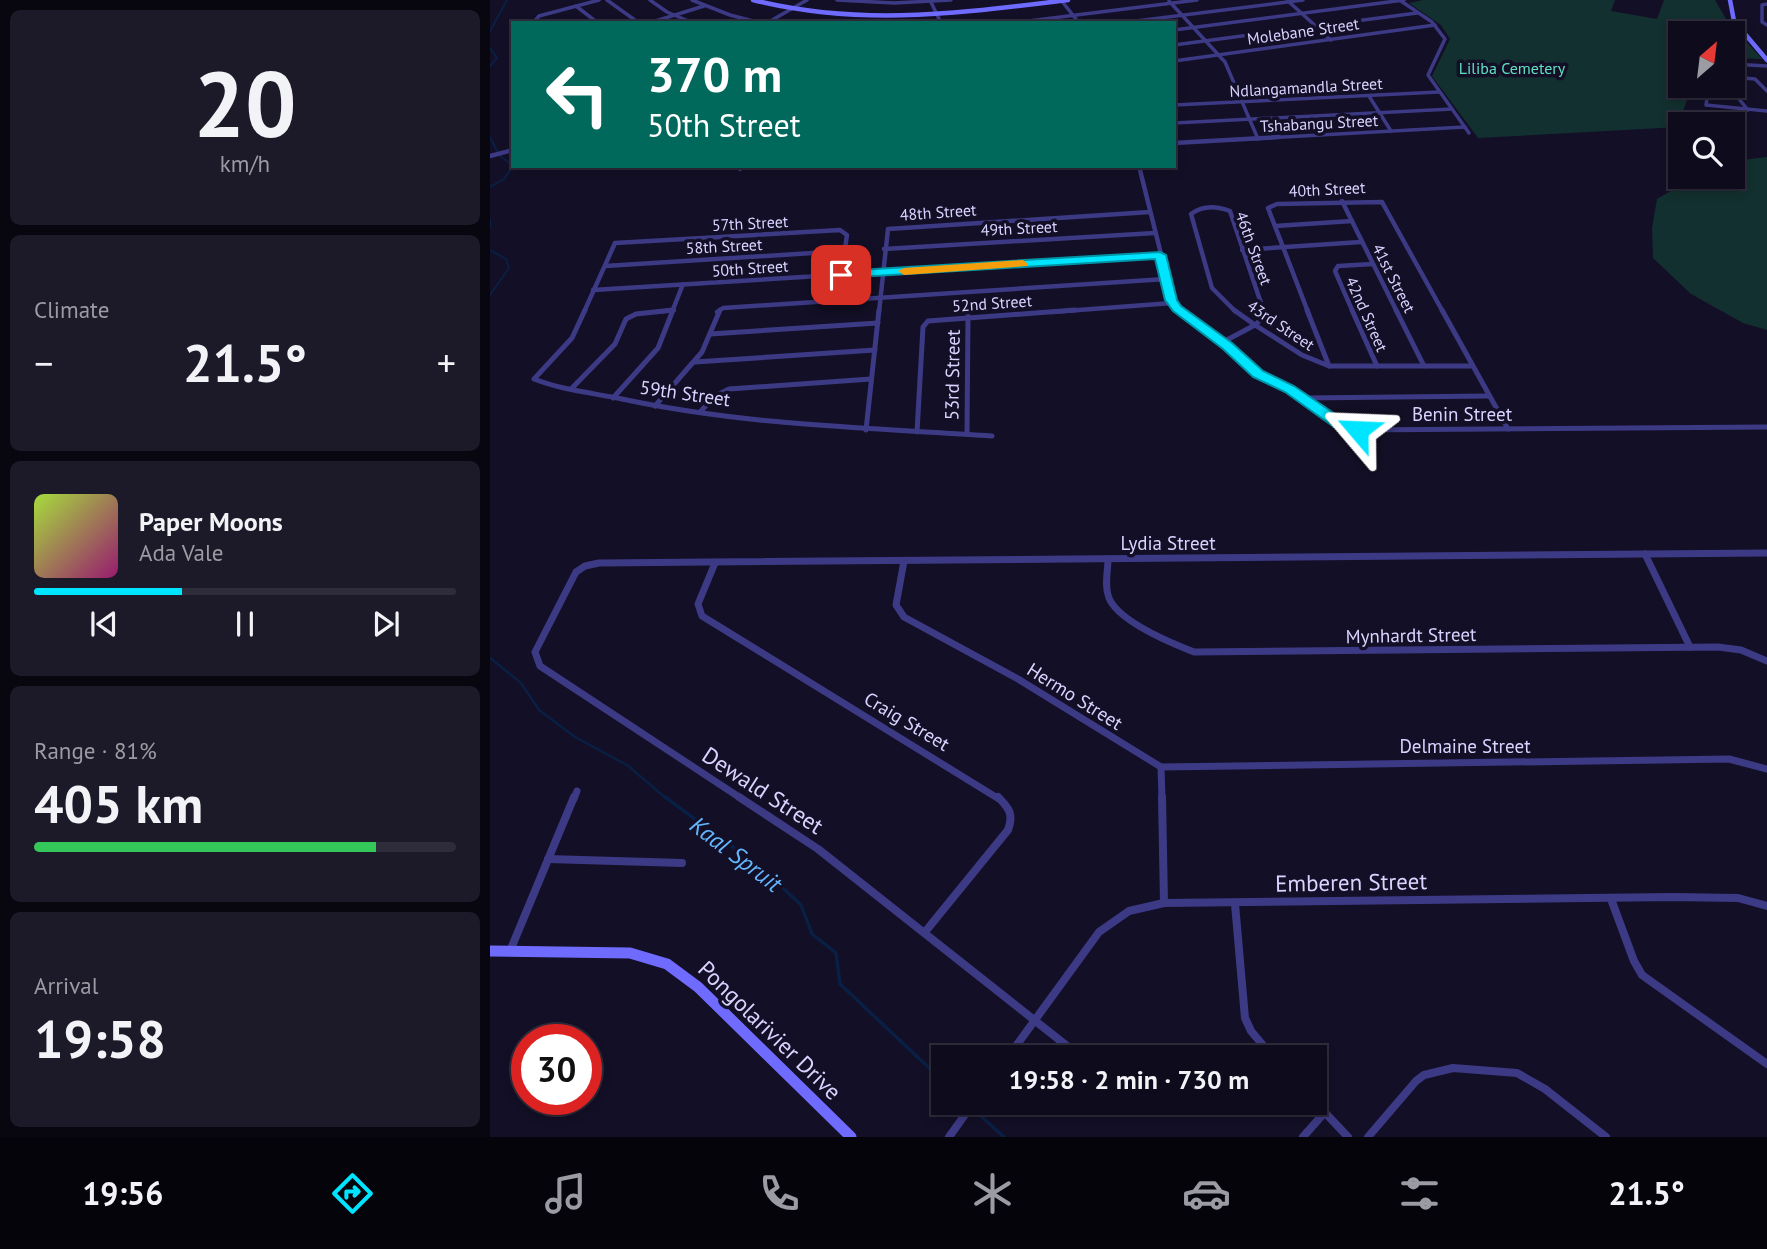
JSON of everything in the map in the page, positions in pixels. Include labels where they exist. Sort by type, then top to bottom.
[{"type":"street","points":[[534,21],[539,16],[599,0]]},
{"type":"street","points":[[607,0],[636,21]]},
{"type":"street","points":[[650,0],[687,21]]},
{"type":"street","points":[[692,0],[754,21]]},
{"type":"street","points":[[753,0],[791,9],[864,16],[937,15],[1069,0]]},
{"type":"street","points":[[770,21],[807,0]]},
{"type":"street","points":[[837,0],[951,0]]},
{"type":"street","points":[[1061,0],[1078,21]]},
{"type":"street","points":[[1027,21],[1197,0]]},
{"type":"street","points":[[1136,21],[1303,0]]},
{"type":"street","points":[[1176,30],[1401,0],[1435,25],[1444,39],[1428,75],[1469,133]]},
{"type":"street","points":[[1730,0],[1730,13],[1734,21],[1766,58]]},
{"type":"street","points":[[931,1],[940,21]]},
{"type":"street","points":[[1288,1],[1331,40]]},
{"type":"street","points":[[1170,2],[1226,65],[1258,139]]},
{"type":"street","points":[[1767,4],[1762,5],[1762,22],[1767,25]]},
{"type":"street","points":[[576,6],[594,20]]},
{"type":"street","points":[[655,21],[704,6]]},
{"type":"street","points":[[1176,45],[1418,13]]},
{"type":"street","name":"Molebane Street","points":[[1176,61],[1435,25]]},
{"type":"street","points":[[1745,65],[1767,66]]},
{"type":"street","points":[[1745,78],[1755,79],[1767,91]]},
{"type":"street","name":"Ndlangamandla Street","points":[[1176,105],[1439,92]]},
{"type":"street","points":[[1369,96],[1391,131]]},
{"type":"street","points":[[1707,98],[1706,105],[1767,111]]},
{"type":"street","points":[[1738,98],[1748,110]]},
{"type":"street","points":[[1176,124],[1452,109]]},
{"type":"street","name":"Tshabangu Street","points":[[1176,143],[1465,127]]},
{"type":"street","points":[[490,156],[511,150]]},
{"type":"street","points":[[1139,168],[1172,303]]},
{"type":"street","name":"40th Street","points":[[1275,226],[1268,209],[1271,205],[1372,199],[1382,202],[1508,429]]},
{"type":"street","name":"41st Street","points":[[1342,201],[1424,366]]},
{"type":"street","name":"43rd Street","points":[[1198,209],[1191,214],[1214,292],[1310,360],[1329,366],[1472,366]]},
{"type":"street","name":"46th Street","points":[[1198,209],[1228,210],[1264,312],[1264,317],[1257,324]]},
{"type":"street","name":"48th Street","points":[[884,249],[886,231],[893,227],[1150,212]]},
{"type":"street","points":[[1329,366],[1275,226],[1352,221]]},
{"type":"street","name":"57th Street","points":[[613,244],[840,230],[847,235],[844,251]]},
{"type":"street","name":"49th Street","points":[[884,249],[1155,233]]},
{"type":"street","points":[[1242,250],[1362,242]]},
{"type":"street","name":"59th Street","points":[[613,244],[572,338],[534,377],[535,380],[613,398],[701,412],[866,430],[992,436]]},
{"type":"street","points":[[866,430],[884,249]]},
{"type":"street","points":[[841,275],[844,251]]},
{"type":"street","name":"58th Street","points":[[605,266],[844,251]]},
{"type":"street","name":"50th Street","points":[[593,290],[1160,255]]},
{"type":"street","name":"42nd Street","points":[[1373,264],[1338,266],[1335,271],[1377,366]]},
{"type":"street","points":[[655,406],[705,348],[717,312],[723,308],[1166,279]]},
{"type":"street","points":[[613,398],[659,348],[683,285]]},
{"type":"street","name":"52nd Street","points":[[917,432],[923,325],[932,319],[1172,303]]},
{"type":"street","name":"Benin Street","points":[[1172,303],[1223,342],[1258,374],[1303,398],[1339,423],[1358,430],[1767,427]]},
{"type":"street","points":[[572,388],[615,344],[626,318],[636,314],[674,310]]},
{"type":"street","name":"53rd Street","points":[[967,434],[968,316]]},
{"type":"street","points":[[710,334],[878,323]]},
{"type":"street","points":[[1223,342],[1257,324]]},
{"type":"street","points":[[695,362],[875,350]]},
{"type":"street","points":[[701,412],[715,396],[729,389],[871,379]]},
{"type":"street","points":[[1303,398],[1489,396]]},
{"type":"street","name":"Lydia Street","points":[[573,575],[586,566],[599,563],[1767,553]]},
{"type":"street","points":[[1645,554],[1690,647]]},
{"type":"street","name":"Mynhardt Street","points":[[1108,559],[1108,593],[1112,604],[1125,615],[1194,652],[1690,647],[1731,648],[1767,661]]},
{"type":"street","name":"Hermo Street","points":[[904,561],[896,605],[904,617],[1018,679],[1161,767]]},
{"type":"street","name":"Craig Street","points":[[715,563],[698,604],[702,616],[949,764],[992,792],[1009,808],[1012,819],[1009,830],[925,932]]},
{"type":"street","name":"Dewald Street","points":[[573,575],[535,652],[540,666],[818,849],[1066,1045]]},
{"type":"street","name":"Delmaine Street","points":[[1161,767],[1275,763],[1730,759],[1767,769]]},
{"type":"street","points":[[1161,767],[1164,903]]},
{"type":"street","points":[[510,951],[577,791]]},
{"type":"street","points":[[548,859],[682,863]]},
{"type":"street","name":"Emberen Street","points":[[1017,1045],[1107,923],[1135,906],[1164,903],[1726,897],[1767,906]]},
{"type":"street","points":[[1611,899],[1634,961],[1642,975],[1767,1064]]},
{"type":"street","points":[[1235,904],[1245,1017],[1251,1031],[1263,1045]]},
{"type":"street","name":"Pongolarivier Drive","points":[[490,951],[630,953],[667,964],[698,988],[851,1137]]},
{"type":"street","points":[[1367,1137],[1416,1081],[1424,1075],[1453,1068],[1517,1073],[1545,1089],[1606,1137]]},
{"type":"street","points":[[1327,1114],[1348,1137]]},
{"type":"street","points":[[949,1137],[965,1115]]},
{"type":"street","points":[[1303,1137],[1322,1115]]},
{"type":"green space","name":"Liliba Cemetery","points":[[1423,0],[1615,0],[1611,11],[1657,19],[1664,0],[1715,0],[1728,21],[1668,21],[1668,98],[1688,98],[1683,112],[1668,112],[1668,128],[1478,138],[1432,76],[1450,39],[1441,25],[1409,3]]},
{"type":"green space","name":"Liliba Cemetery","points":[[1745,40],[1762,59],[1745,58]]},
{"type":"green space","points":[[1767,157],[1767,330],[1743,323],[1691,294],[1653,258],[1652,228],[1657,199],[1674,189],[1745,189],[1745,160]]},
{"type":"waterway","name":"Kaal Spruit","points":[[490,31],[507,0]]},
{"type":"waterway","name":"Kaal Spruit","points":[[490,48],[497,58],[490,66]]},
{"type":"waterway","name":"Kaal Spruit","points":[[490,137],[498,153]]},
{"type":"waterway","name":"Kaal Spruit","points":[[499,155],[511,164]]},
{"type":"waterway","name":"Kaal Spruit","points":[[490,187],[504,179],[512,168]]},
{"type":"waterway","name":"Kaal Spruit","points":[[490,220],[490,227]]},
{"type":"waterway","name":"Kaal Spruit","points":[[490,250],[506,259],[509,268],[490,295]]},
{"type":"waterway","name":"Kaal Spruit","points":[[490,658],[521,683],[539,710],[575,737],[627,765],[667,799]]},
{"type":"waterway","name":"Kaal Spruit","points":[[665,797],[764,870],[801,905],[812,934],[836,953],[840,984],[931,1070]]},
{"type":"waterway","name":"Kaal Spruit","points":[[980,1115],[1004,1137]]},
{"type":"slow traffic","points":[[904,271],[1023,264]]},
{"type":"route","points":[[841,275],[1160,255],[1171,300],[1177,309],[1228,346],[1258,374],[1289,389],[1346,427],[1358,430]]}]
